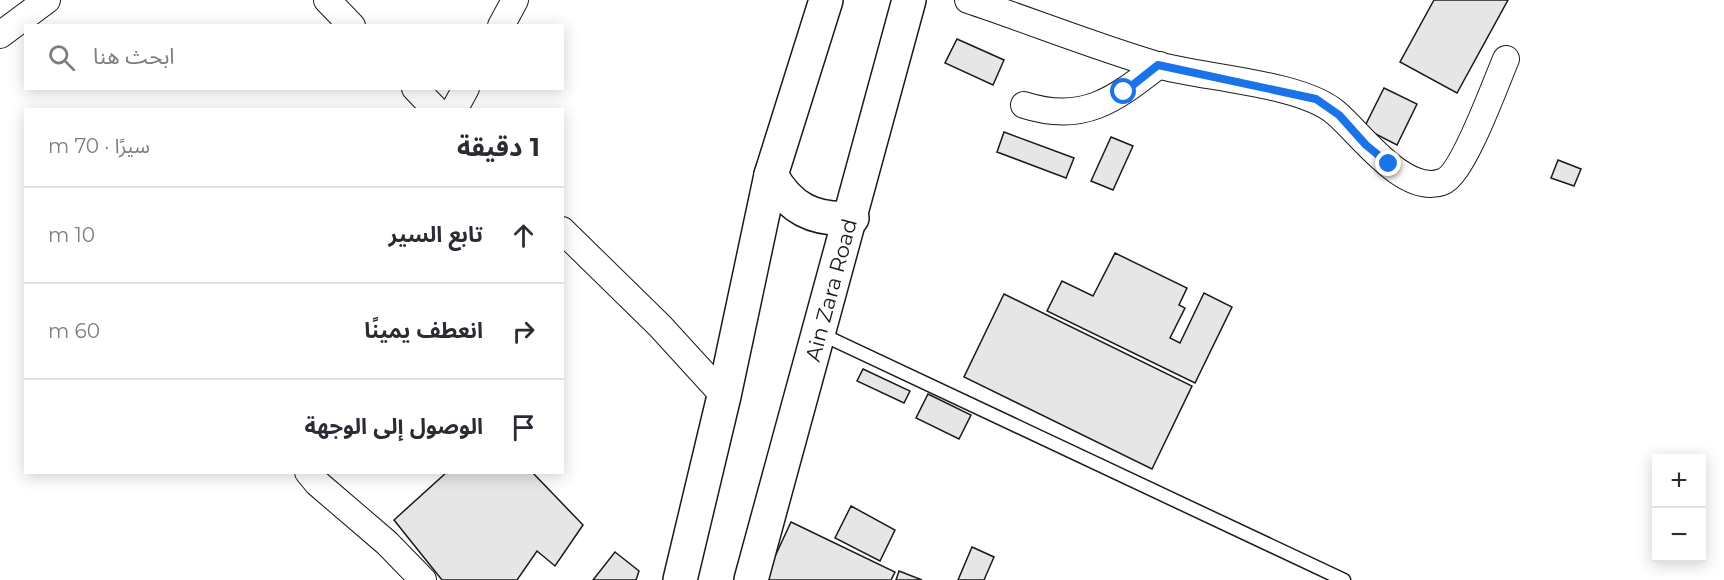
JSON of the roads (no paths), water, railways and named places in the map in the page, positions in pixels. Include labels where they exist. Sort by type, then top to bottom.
[{"type":"main road","points":[[680,580],[724,396],[771,174],[826,0]]},
{"type":"main road","name":"Ain Zara Road","points":[[751,580],[852,218],[909,0]]},
{"type":"main road","points":[[771,174],[784,195],[803,211],[835,220],[852,218]]},
{"type":"street","points":[[0,35],[47,0]]},
{"type":"street","points":[[327,0],[350,24]]},
{"type":"street","points":[[502,24],[515,0]]},
{"type":"street","points":[[968,0],[1158,65],[1316,99],[1339,115],[1366,145],[1389,164],[1415,180],[1434,184],[1444,182],[1459,167],[1506,58]]},
{"type":"street","points":[[1024,105],[1057,112],[1091,108],[1124,92],[1158,65]]},
{"type":"street","points":[[417,90],[434,108]]},
{"type":"street","points":[[455,108],[465,90]]},
{"type":"street","points":[[564,232],[660,326],[724,396]]},
{"type":"street","points":[[310,474],[317,483],[387,543],[423,580]]},
{"type":"lane","points":[[820,333],[1344,580]]}]
